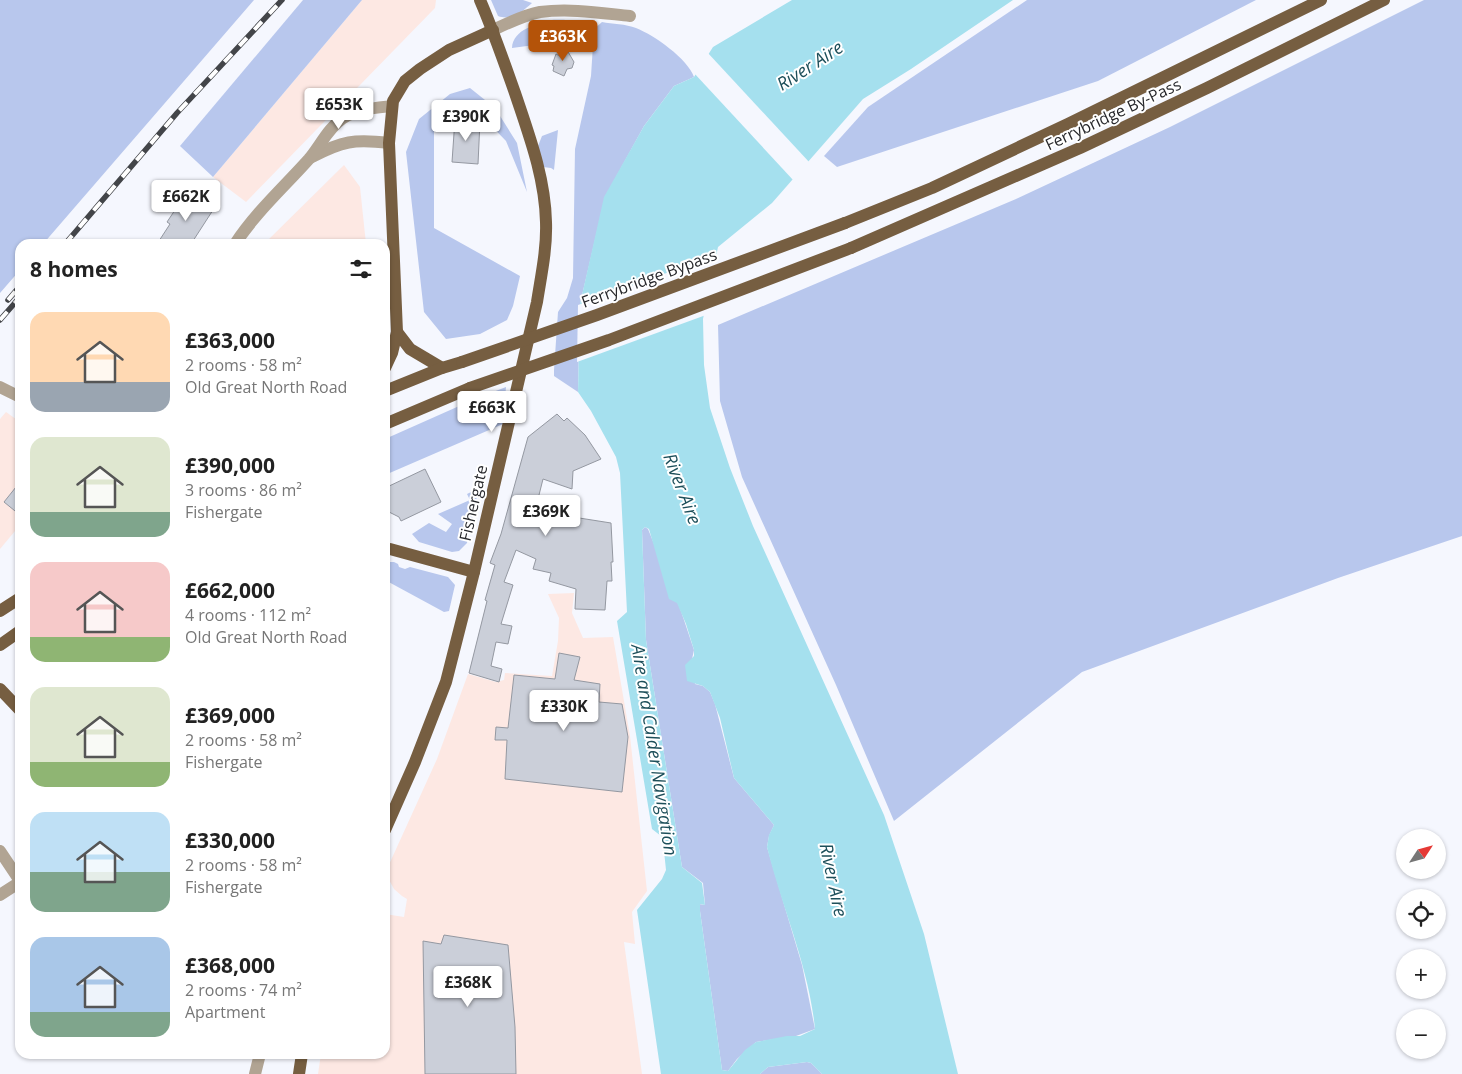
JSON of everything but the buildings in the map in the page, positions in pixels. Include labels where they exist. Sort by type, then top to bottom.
[{"type":"main road","name":"Fishergate","points":[[390,819],[415,762],[446,682],[474,572],[537,302],[545,241],[545,207],[539,171],[529,133],[493,30],[480,0]]},
{"type":"main road","name":"Ferrybridge By-Pass","points":[[845,223],[932,188],[1068,124],[1321,0]]},
{"type":"main road","name":"Ferrybridge By-Pass","points":[[390,422],[470,388],[609,340],[851,248],[1080,148],[1384,0]]},
{"type":"main road","points":[[390,357],[397,332],[388,143],[392,106],[405,81],[420,69],[449,50],[493,30]]},
{"type":"main road","name":"Ferrybridge Bypass","points":[[442,368],[588,318],[845,223]]},
{"type":"main road","points":[[397,332],[410,350],[442,368]]},
{"type":"main road","points":[[390,389],[442,368]]},
{"type":"main road","points":[[390,549],[474,572]]},
{"type":"main road","points":[[0,611],[15,601]]},
{"type":"main road","points":[[0,644],[15,634]]},
{"type":"main road","points":[[0,689],[15,705]]},
{"type":"main road","points":[[298,1074],[301,1059]]},
{"type":"street","points":[[493,30],[538,12],[588,12],[630,16]]},
{"type":"street","points":[[239,239],[270,200],[310,158],[328,132],[342,118],[358,111],[392,106]]},
{"type":"street","points":[[310,158],[334,145],[353,141],[388,143]]},
{"type":"street","points":[[0,388],[15,395]]},
{"type":"street","points":[[0,850],[15,873]]},
{"type":"street","points":[[0,894],[15,884]]},
{"type":"street","points":[[255,1074],[259,1059]]},
{"type":"shaded area","points":[[0,0],[254,0],[47,239],[15,239],[15,276],[0,293]]},
{"type":"shaded area","points":[[303,0],[362,0],[213,177],[180,146]]},
{"type":"shaded area","points":[[362,0],[436,0],[435,8],[246,202],[213,177]]},
{"type":"shaded area","points":[[491,0],[523,0],[532,3],[516,15],[503,17],[498,16]]},
{"type":"shaded area","points":[[1027,0],[1256,0],[1098,81],[837,167],[824,156],[868,107]]},
{"type":"shaded area","points":[[1424,0],[1462,0],[1462,536],[1338,578],[1082,672],[894,821],[836,685],[742,477],[720,401],[718,325],[1016,199],[1170,127]]},
{"type":"shaded area","points":[[552,20],[569,20],[580,25],[581,34],[576,49],[557,42],[512,48],[513,42],[521,32],[527,28]]},
{"type":"shaded area","points":[[602,22],[632,27],[652,36],[678,55],[691,70],[694,77],[674,86],[644,126],[605,197],[580,304],[578,392],[554,376],[554,370],[558,312],[567,298],[573,278],[575,149],[591,76],[594,29]]},
{"type":"shaded area","points":[[470,88],[495,108],[517,143],[527,192],[506,141],[476,110],[434,113],[434,228],[520,276],[513,306],[507,320],[480,334],[446,339],[424,312],[406,152],[419,119],[450,94]]},
{"type":"shaded area","points":[[558,130],[554,170],[543,167],[538,146],[542,136]]},
{"type":"shaded area","points":[[344,165],[360,187],[365,239],[269,239]]},
{"type":"shaded area","points":[[506,387],[503,424],[390,473],[390,437]]},
{"type":"shaded area","points":[[6,412],[15,418],[15,531],[0,549],[0,419]]},
{"type":"shaded area","points":[[483,468],[467,543],[459,551],[452,552],[419,542],[412,534],[429,523],[446,532],[452,524],[438,514],[470,500],[467,494],[477,489],[474,483],[480,480],[476,472]]},
{"type":"shaded area","points":[[645,527],[648,529],[681,611],[694,650],[692,659],[695,684],[703,686],[710,692],[715,704],[734,778],[774,825],[767,847],[802,965],[815,1029],[796,1036],[756,1042],[737,1059],[728,1071],[722,1070],[699,904],[705,905],[703,883],[682,867],[646,640],[642,530]]},
{"type":"shaded area","points":[[390,562],[394,562],[399,567],[405,569],[410,567],[448,577],[455,585],[449,611],[444,612],[390,583]]},
{"type":"shaded area","points":[[574,593],[572,613],[583,638],[613,637],[630,736],[647,891],[632,912],[635,944],[624,942],[642,1074],[318,1074],[320,1059],[390,1059],[390,915],[404,917],[407,899],[394,889],[390,882],[390,862],[437,759],[468,674],[496,682],[504,680],[505,673],[552,676],[558,641],[559,618],[548,594]]},
{"type":"shaded area","points":[[811,1063],[822,1074],[760,1074],[768,1067]]},
{"type":"water","points":[[792,0],[1013,0],[863,99],[772,203],[718,247],[703,319],[704,365],[710,408],[730,468],[753,526],[884,815],[924,934],[958,1074],[822,1074],[811,1063],[807,1062],[768,1067],[760,1074],[661,1074],[637,910],[662,879],[666,870],[661,836],[652,829],[617,621],[627,612],[620,473],[616,457],[591,411],[578,392],[580,304],[604,197],[644,126],[674,86],[694,77],[713,47]],"holes":[[[645,527],[649,529],[669,599],[677,603],[694,650],[694,656],[685,665],[687,681],[703,686],[710,692],[720,718],[734,778],[774,825],[769,835],[767,847],[801,960],[812,1006],[815,1029],[800,1036],[787,1036],[756,1042],[745,1050],[728,1071],[722,1070],[700,911],[700,904],[705,905],[702,883],[682,867],[646,640],[642,530]]]},
{"type":"pier","points":[[707,52],[810,163],[794,181],[694,73]]},
{"type":"pier","points":[[719,254],[706,315],[577,362],[578,305]]},
{"type":"railway","points":[[69,239],[177,113],[282,0]]},
{"type":"railway","points":[[8,300],[15,292]]},
{"type":"railway","points":[[0,320],[15,303]]},
{"type":"water label","name":"River Aire","points":[[810,66]]},
{"type":"water label","name":"River Aire","points":[[682,489]]},
{"type":"water label","name":"Aire and Calder Navigation","points":[[654,750]]},
{"type":"water label","name":"River Aire","points":[[833,880]]}]
